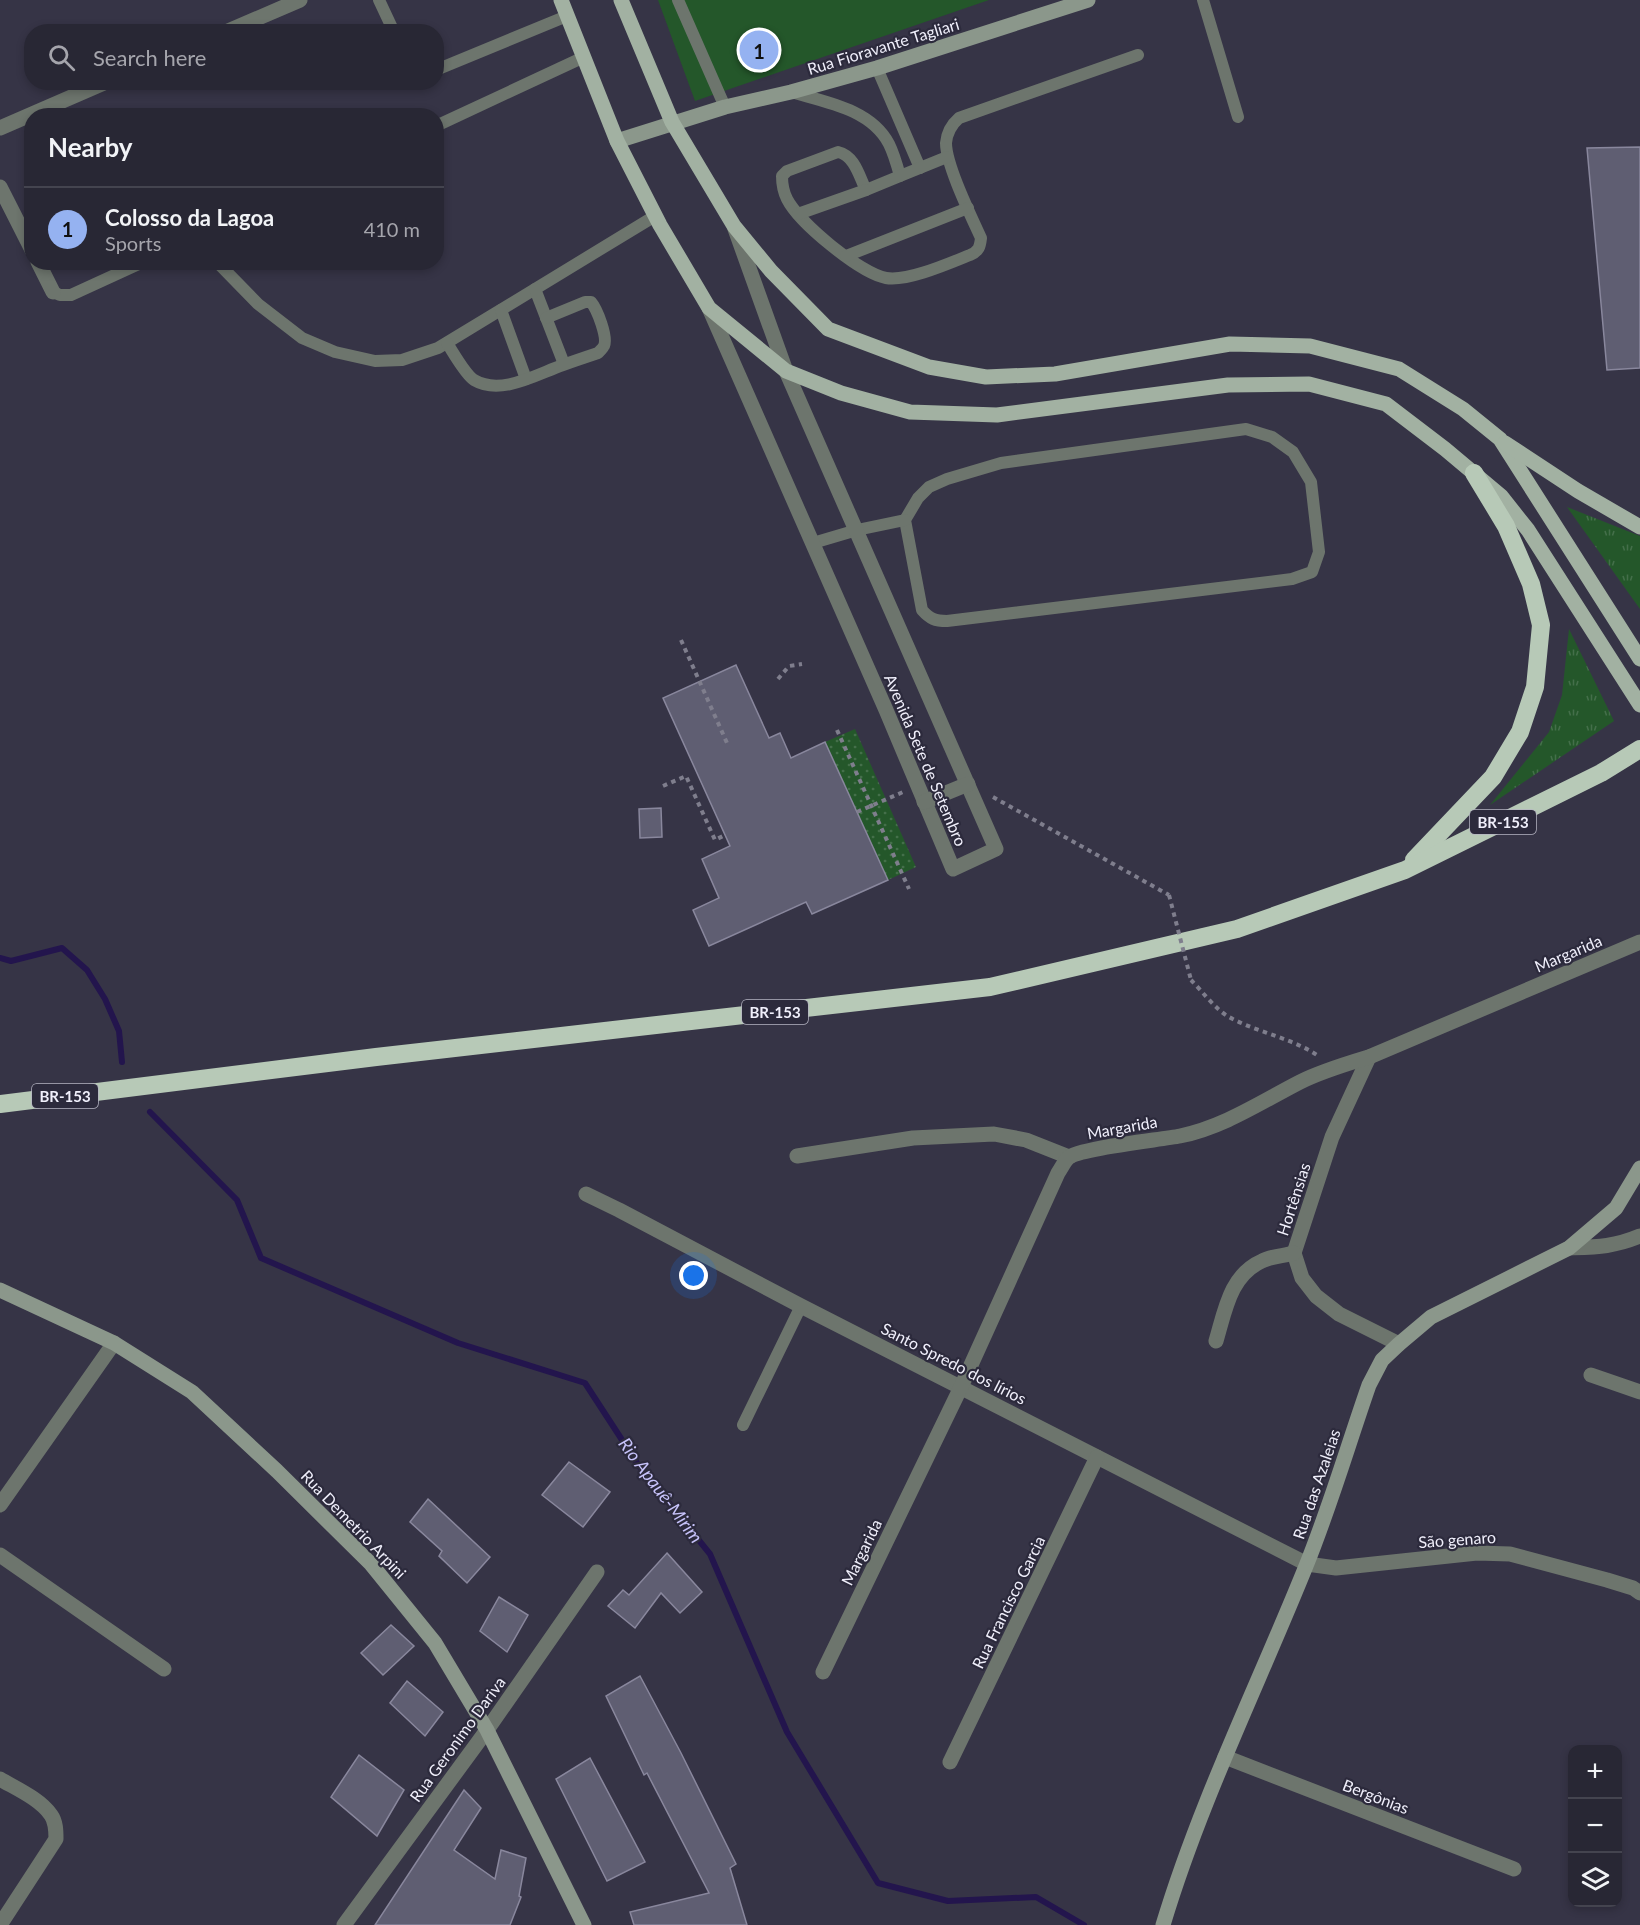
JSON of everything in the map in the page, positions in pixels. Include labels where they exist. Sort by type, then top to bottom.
[{"type":"highway","points":[[1405,870],[1493,777],[1520,732],[1535,687],[1541,625],[1531,584],[1506,526],[1474,473]]},
{"type":"highway","name":"BR-153","points":[[0,1104],[376,1057],[990,987],[1237,929],[1405,870],[1601,773],[1640,748]]},
{"type":"main road","name":"Avenida Sete de Setembro","points":[[561,0],[617,141],[655,216],[709,308],[786,371],[841,393],[910,412],[997,416],[1228,385],[1309,384],[1386,404],[1501,496],[1528,530],[1640,705]]},
{"type":"main road","name":"Avenida Sete de Setembro","points":[[621,0],[672,122],[734,226],[771,271],[828,329],[929,367],[986,377],[1055,374],[1230,344],[1310,346],[1399,369],[1463,409],[1500,439],[1578,491],[1640,527]]},
{"type":"main road","name":"Avenida Sete de Setembro","points":[[1500,439],[1640,659]]},
{"type":"street","points":[[244,24],[300,0]]},
{"type":"street","name":"Rua Fioravante Tagliari","points":[[617,141],[724,107],[791,92],[877,68],[1088,0]]},
{"type":"street","points":[[46,108],[88,90]]},
{"type":"street","points":[[0,128],[24,118]]},
{"type":"street","points":[[0,187],[24,234]]},
{"type":"street","name":"Avenida Sete de Setembro","points":[[709,308],[953,869],[996,849],[786,371],[734,226]]},
{"type":"street","points":[[42,270],[52,292]]},
{"type":"street","points":[[924,802],[968,784]]},
{"type":"street","name":"Margarida","points":[[823,1672],[961,1387],[1043,1204],[1058,1173],[1069,1157],[1090,1150],[1182,1136],[1213,1127],[1302,1082],[1369,1057],[1640,942]]},
{"type":"street","name":"Hortênsias","points":[[1369,1057],[1332,1137],[1294,1253],[1302,1278],[1316,1296],[1339,1314],[1399,1344]]},
{"type":"street","points":[[797,1156],[913,1138],[994,1134],[1026,1140],[1069,1157]]},
{"type":"street","name":"Rua das Azaleias","points":[[1163,1925],[1174,1888],[1226,1756],[1307,1564],[1369,1385],[1382,1360],[1431,1317],[1569,1248],[1616,1208],[1640,1168]]},
{"type":"street","name":"Santo Spredo dos lírios","points":[[585,1194],[1307,1564]]},
{"type":"street","points":[[1569,1248],[1607,1247],[1623,1244],[1640,1236]]},
{"type":"street","points":[[1216,1341],[1230,1293],[1245,1272],[1263,1260],[1294,1253]]},
{"type":"street","name":"Rua Demetrio Arpini","points":[[0,1290],[114,1343],[192,1392],[277,1471],[371,1564],[435,1643],[487,1730],[584,1925]]},
{"type":"street","points":[[0,1505],[114,1343]]},
{"type":"street","points":[[1591,1375],[1640,1392]]},
{"type":"street","name":"Rua Francisco Garcia","points":[[950,1762],[1097,1457]]},
{"type":"street","name":"São genaro","points":[[1307,1564],[1336,1568],[1478,1553],[1510,1554],[1607,1580],[1633,1588],[1640,1593]]},
{"type":"street","points":[[0,1555],[164,1669]]},
{"type":"street","name":"Rua Geronimo Dariva","points":[[344,1925],[487,1730],[597,1572]]},
{"type":"street","name":"Bergônias","points":[[1226,1756],[1514,1869]]},
{"type":"street","points":[[0,1779],[42,1804],[52,1816],[56,1839],[0,1925]]},
{"type":"lane","points":[[379,0],[390,24]]},
{"type":"lane","points":[[678,0],[724,107]]},
{"type":"lane","points":[[1203,0],[1238,117]]},
{"type":"lane","points":[[444,67],[567,16]]},
{"type":"lane","points":[[866,190],[852,160],[846,154],[838,152],[787,171],[782,177],[782,187],[787,200],[798,214],[846,256],[867,270],[887,279],[908,277],[970,255],[980,247],[981,238],[948,157],[946,142],[950,127],[958,118],[1138,55]]},
{"type":"lane","points":[[444,122],[584,57]]},
{"type":"lane","points":[[877,68],[920,168]]},
{"type":"lane","points":[[791,92],[853,111],[869,121],[888,142],[900,176]]},
{"type":"lane","points":[[798,214],[948,157]]},
{"type":"lane","points":[[846,256],[968,208]]},
{"type":"lane","points":[[225,270],[258,304],[302,338],[335,352],[375,361],[402,360],[447,343],[655,216]]},
{"type":"lane","points":[[52,292],[70,295],[125,270]]},
{"type":"lane","points":[[535,289],[564,364]]},
{"type":"lane","points":[[447,343],[471,379],[494,385],[506,385],[526,379],[598,353],[604,346],[605,338],[597,308],[591,302],[585,302],[546,318]]},
{"type":"lane","points":[[501,310],[526,379]]},
{"type":"lane","points":[[813,543],[857,530],[905,520],[918,498],[929,487],[947,479],[1001,464],[1246,429],[1272,437],[1293,452],[1311,482],[1319,552],[1312,572],[1292,579],[936,621],[929,618],[922,610],[905,520]]},
{"type":"lane","points":[[743,1425],[801,1306]]},
{"type":"path","points":[[681,640],[728,743]]},
{"type":"path","points":[[778,679],[789,666],[802,664]]},
{"type":"path","points":[[837,730],[909,890]]},
{"type":"path","points":[[663,786],[686,776],[715,840],[725,835]]},
{"type":"path","points":[[968,784],[1169,894],[1191,980],[1227,1016],[1270,1035],[1308,1048],[1335,1068]]},
{"type":"path","points":[[857,812],[918,786]]},
{"type":"green space","points":[[658,0],[989,0],[695,101]]},
{"type":"green space","points":[[1567,507],[1640,536],[1640,609]]},
{"type":"green space","points":[[1569,629],[1614,721],[1490,805],[1549,732],[1562,695]]},
{"type":"green space","points":[[855,729],[916,867],[888,880],[825,742]]},
{"type":"building","points":[[1640,147],[1640,368],[1607,370],[1587,148]]},
{"type":"building","points":[[736,665],[769,738],[780,733],[791,758],[825,742],[888,880],[812,914],[806,902],[709,946],[693,910],[719,898],[702,859],[730,846],[663,698]]},
{"type":"building","points":[[661,808],[662,837],[640,838],[639,809]]},
{"type":"building","points":[[569,1462],[610,1492],[583,1527],[542,1495]]},
{"type":"building","points":[[428,1499],[490,1557],[467,1583],[439,1556],[442,1551],[410,1522]]},
{"type":"building","points":[[667,1553],[702,1592],[680,1613],[661,1593],[635,1628],[608,1606],[623,1590],[629,1595]]},
{"type":"building","points":[[499,1597],[528,1615],[507,1652],[480,1631]]},
{"type":"building","points":[[391,1625],[414,1646],[383,1675],[361,1653]]},
{"type":"building","points":[[640,1676],[736,1864],[730,1868],[747,1925],[634,1925],[630,1912],[709,1893],[647,1773],[644,1775],[606,1696]]},
{"type":"building","points":[[407,1681],[443,1712],[425,1736],[390,1703]]},
{"type":"building","points":[[359,1755],[404,1790],[377,1836],[331,1797]]},
{"type":"building","points":[[590,1758],[645,1862],[607,1881],[556,1779]]},
{"type":"building","points":[[464,1790],[481,1808],[454,1850],[495,1879],[501,1850],[526,1858],[519,1896],[521,1897],[510,1925],[375,1925]]},
{"type":"waterway","name":"Rio Apauê-Mirim","points":[[0,958],[11,961],[62,948],[87,970],[105,999],[119,1031],[122,1062]]},
{"type":"waterway","name":"Rio Apauê-Mirim","points":[[150,1112],[237,1200],[261,1258],[458,1343],[585,1383],[639,1466],[710,1554],[787,1732],[878,1883],[948,1901],[1036,1897],[1084,1925]]},
{"type":"place","name":"Colosso da Lagoa","points":[[759,50]]}]
